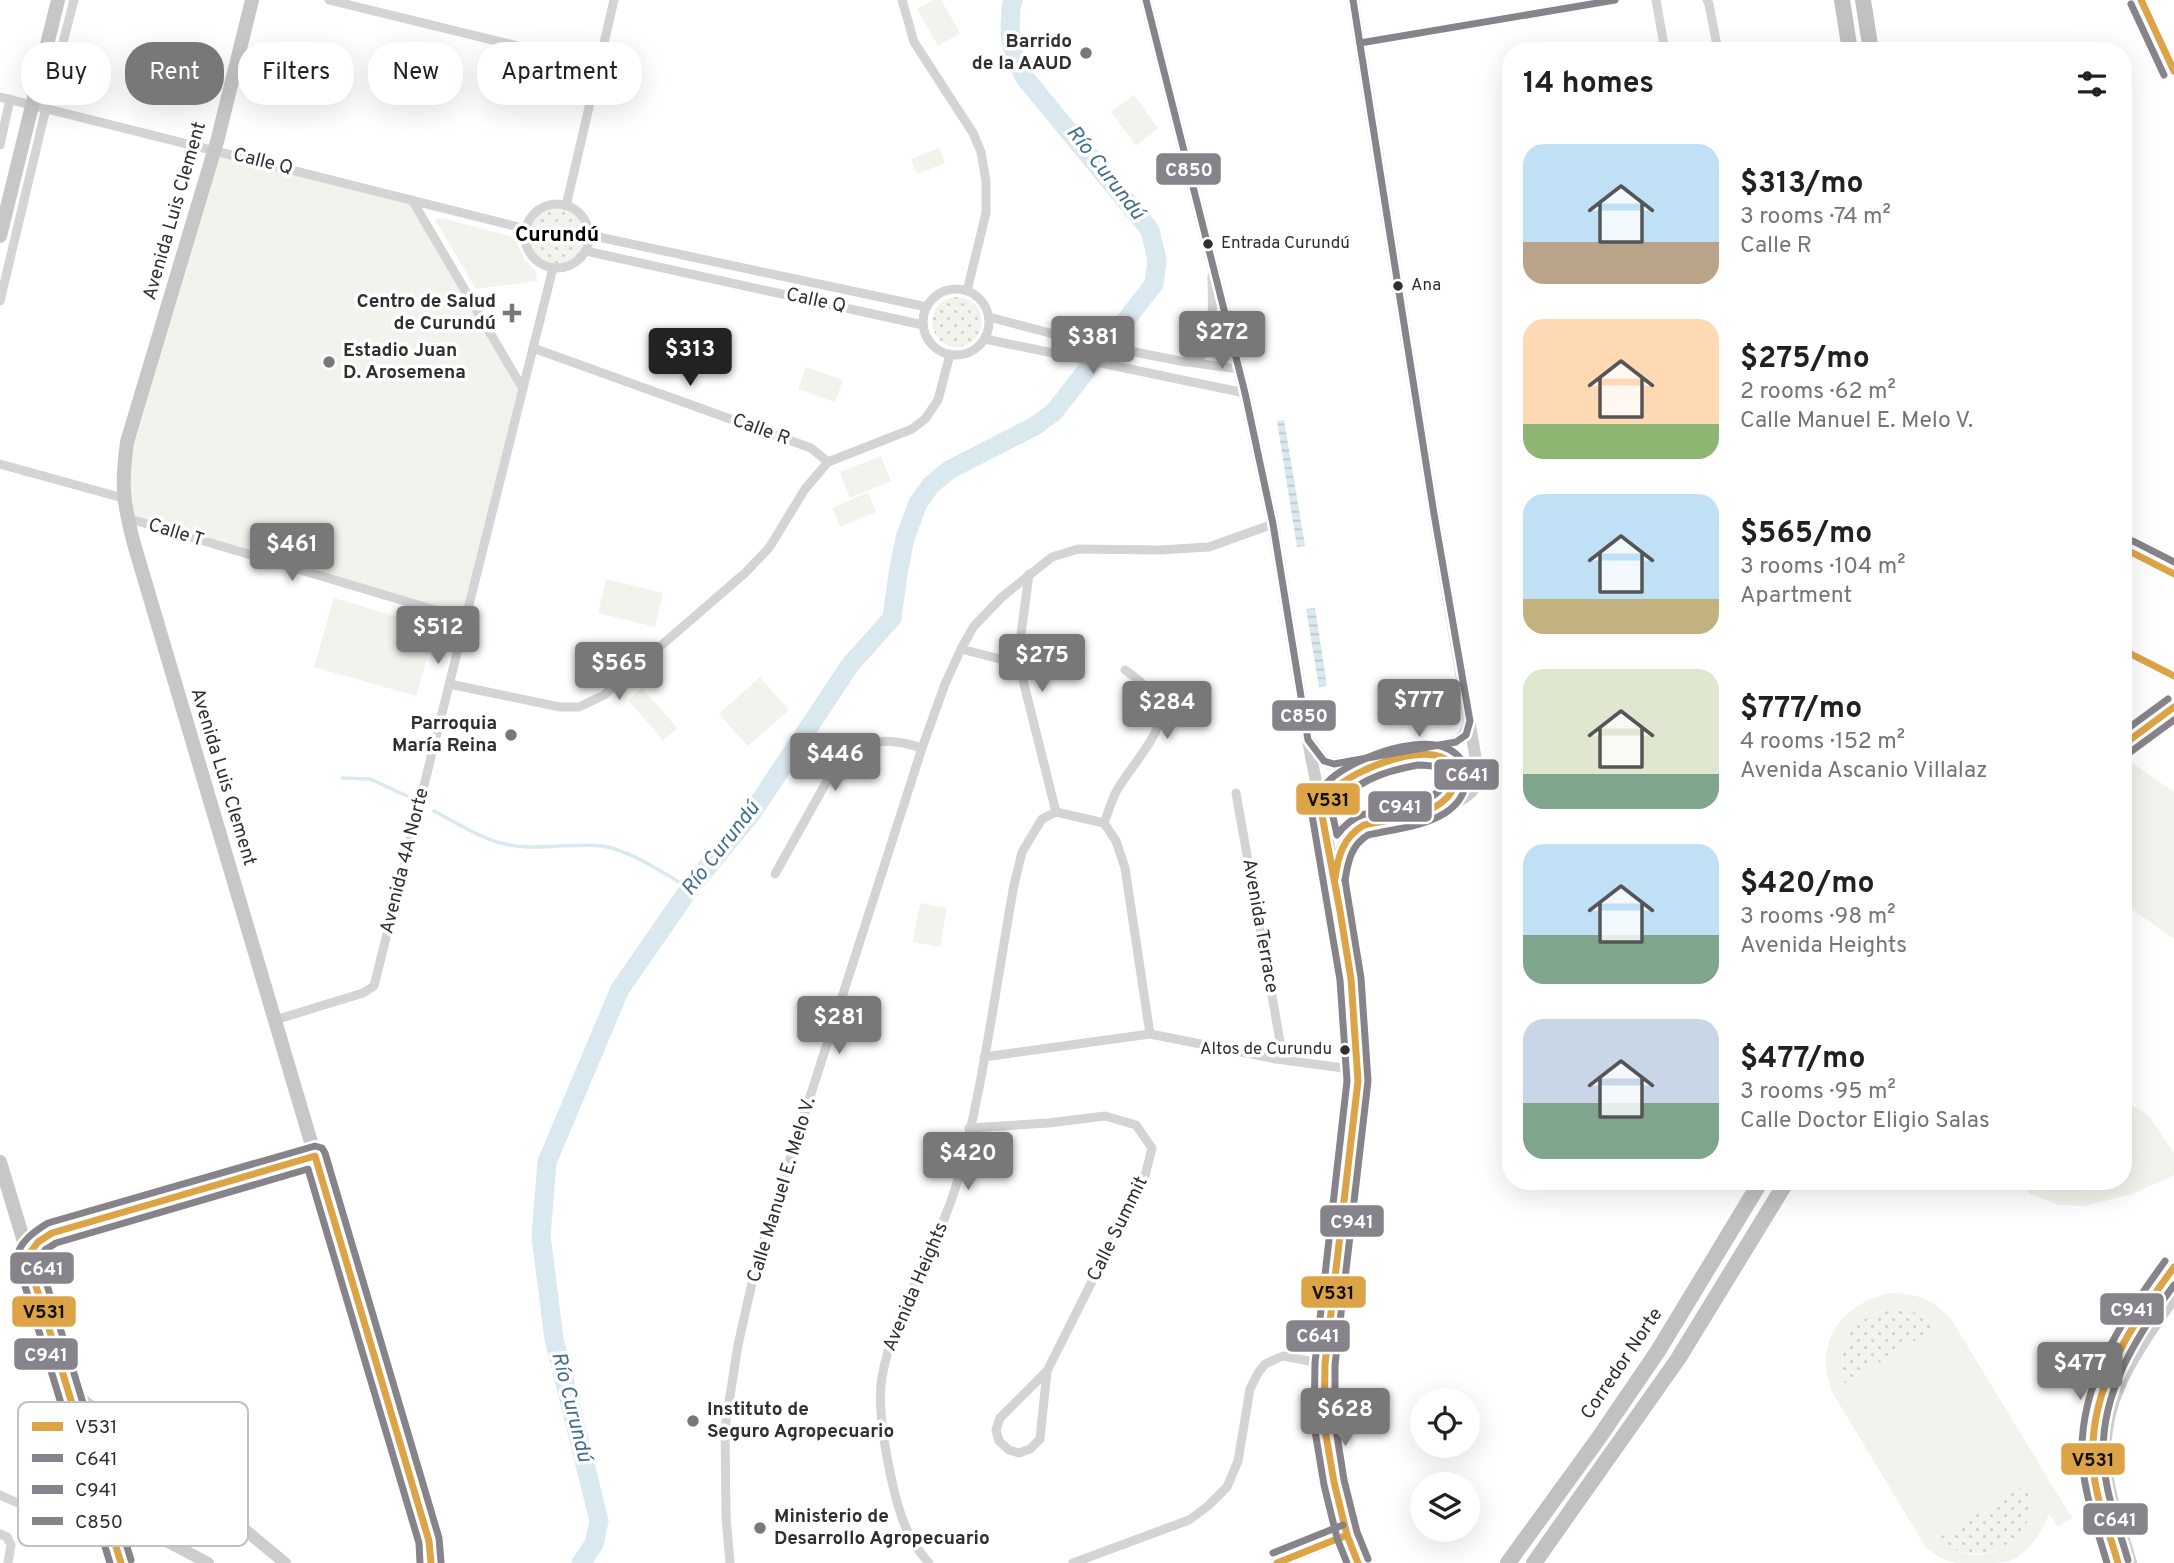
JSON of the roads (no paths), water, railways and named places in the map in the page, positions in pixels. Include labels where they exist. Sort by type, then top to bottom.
[{"type":"highway","points":[[1842,0],[1849,42]]},
{"type":"highway","points":[[1863,0],[1870,42]]},
{"type":"highway","name":"Corredor Norte","points":[[1507,1563],[1598,1439],[1658,1351],[1756,1190]]},
{"type":"highway","points":[[1534,1563],[1678,1359],[1781,1190]]},
{"type":"main road","points":[[0,236],[39,106],[58,0]]},
{"type":"main road","name":"Avenida Luis Clement","points":[[252,0],[214,149],[127,442],[122,474],[123,498],[429,1541],[430,1563]]},
{"type":"main road","points":[[1146,0],[1245,393],[1273,524],[1308,740],[1335,878],[1356,1017],[1358,1081],[1325,1364],[1324,1423],[1334,1482],[1356,1561]]},
{"type":"main road","points":[[1335,878],[1341,849],[1356,829],[1463,800],[1477,786],[1479,769],[1434,514],[1353,0]]},
{"type":"main road","points":[[1308,740],[1326,762],[1342,764],[1456,742],[1465,735],[1470,721]]},
{"type":"main road","points":[[1321,810],[1336,788],[1367,769],[1397,759],[1431,755],[1450,763],[1455,770],[1457,781],[1451,795],[1432,808]]},
{"type":"main road","points":[[0,1162],[72,1402]]},
{"type":"main road","points":[[2118,1563],[2093,1466],[2096,1404],[2114,1359],[2174,1267]]},
{"type":"main road","points":[[2131,1563],[2109,1485],[2106,1437],[2114,1399],[2128,1365],[2174,1297]]},
{"type":"main road","points":[[68,1389],[85,1402]]},
{"type":"main road","points":[[248,1532],[285,1563]]},
{"type":"main road","points":[[1277,1563],[1347,1535]]},
{"type":"main road","points":[[116,1546],[121,1563]]},
{"type":"main road","points":[[176,1546],[208,1563]]},
{"type":"street","points":[[0,301],[39,106],[74,0]]},
{"type":"street","points":[[329,0],[501,42]]},
{"type":"street","points":[[604,42],[614,0]]},
{"type":"street","points":[[902,0],[914,43],[973,133],[981,152],[986,181],[986,213],[967,291]]},
{"type":"street","points":[[1360,43],[1615,0]]},
{"type":"street","points":[[1656,0],[1663,42]]},
{"type":"street","points":[[1707,0],[1716,42]]},
{"type":"street","name":"Calle Q","points":[[0,97],[526,229]]},
{"type":"street","points":[[0,145],[10,99]]},
{"type":"street","points":[[566,206],[590,105]]},
{"type":"street","points":[[412,200],[523,389]]},
{"type":"street","points":[[566,206],[582,215],[586,222],[589,235],[586,251],[574,264],[553,268],[538,262],[530,253],[526,229],[528,222],[542,209],[566,206]]},
{"type":"street","name":"Calle Q","points":[[589,235],[927,307]]},
{"type":"street","name":"Calle Q","points":[[586,251],[923,324]]},
{"type":"street","points":[[1185,362],[1199,358],[1206,350],[1211,332],[1212,267]]},
{"type":"street","name":"Avenida 4A Norte","points":[[275,1020],[363,993],[374,986],[553,268]]},
{"type":"street","points":[[948,290],[967,291],[979,298],[989,317],[985,339],[970,352],[950,354],[929,340],[923,324],[927,307],[932,299],[948,290]]},
{"type":"street","points":[[989,317],[1127,351],[1239,369]]},
{"type":"street","points":[[985,339],[1245,393]]},
{"type":"street","name":"Calle R","points":[[533,348],[811,448],[828,462]]},
{"type":"street","points":[[449,684],[560,707],[579,707],[604,695],[745,573],[772,545],[805,489],[828,462],[912,429],[925,419],[938,400],[950,354]]},
{"type":"street","points":[[0,464],[123,498]]},
{"type":"street","name":"Calle T","points":[[127,518],[465,619]]},
{"type":"street","name":"Calle Manuel E. Melo V.","points":[[730,1563],[726,1517],[725,1428],[738,1345],[756,1265],[922,748],[961,649],[974,626],[1002,597],[1052,557],[1078,549],[1159,550],[1209,547],[1273,524]]},
{"type":"street","points":[[1029,575],[1019,664],[1056,812],[1104,823],[1116,841],[1125,868],[1150,1034]]},
{"type":"street","points":[[961,649],[1019,664]]},
{"type":"street","points":[[1104,823],[1116,793],[1154,734],[1160,716],[1155,698],[1139,680],[1125,670]]},
{"type":"street","points":[[2132,737],[2174,707]]},
{"type":"street","points":[[775,873],[837,763],[853,750],[872,743],[900,741],[922,748]]},
{"type":"street","name":"Avenida Terrace","points":[[1236,793],[1280,1041],[1276,1059]]},
{"type":"street","name":"Avenida Heights","points":[[929,1563],[917,1550],[905,1529],[896,1498],[884,1442],[881,1380],[888,1347],[909,1292],[945,1218],[965,1153],[1022,852],[1042,819],[1056,812]]},
{"type":"street","points":[[984,1057],[1150,1034],[1276,1059],[1358,1070]]},
{"type":"street","name":"Calle Summit","points":[[969,1128],[1105,1116],[1136,1125],[1152,1147],[1145,1176],[1047,1371]]},
{"type":"street","points":[[1073,1563],[1189,1520],[1208,1506],[1227,1487],[1238,1461],[1250,1390],[1265,1364],[1283,1356],[1325,1364]]},
{"type":"street","points":[[1047,1371],[1040,1439],[1030,1449],[1019,1453],[1009,1450],[999,1441],[996,1430],[1000,1418],[1047,1371]]},
{"type":"street","points":[[0,1495],[18,1504]]},
{"type":"street","points":[[4,1536],[11,1545],[8,1563]]},
{"type":"waterway","name":"Río Curundú","points":[[581,1563],[594,1544],[599,1521],[554,1339],[541,1236],[547,1162],[620,989],[690,888],[752,813],[850,665],[892,618],[905,538],[918,503],[931,485],[949,470],[1035,426],[1054,412],[1154,284],[1157,260],[1150,230],[1021,71],[1011,39],[1013,0]]},
{"type":"waterway","points":[[342,778],[370,779],[407,796]]},
{"type":"waterway","points":[[434,811],[479,835],[503,844],[528,847],[594,845],[614,849],[637,858],[690,888]]},
{"type":"place","name":"Barrido de la AAUD","points":[[1086,53]]},
{"type":"place","name":"Entrada Curundú","points":[[1208,244]]},
{"type":"place","name":"Ana","points":[[1398,286]]},
{"type":"place","name":"Centro de Salud de Curundú","points":[[512,313]]},
{"type":"place","name":"Estadio Juan D. Arosemena","points":[[329,362]]},
{"type":"place","name":"Parroquia María Reina","points":[[511,735]]},
{"type":"place","name":"Altos de Curundu","points":[[1345,1050]]},
{"type":"place","name":"Instituto de Seguro Agropecuario","points":[[693,1421]]},
{"type":"place","name":"Ministerio de Desarrollo Agropecuario","points":[[760,1528]]},
{"type":"district","name":"Curundú","points":[[557,235]]}]
